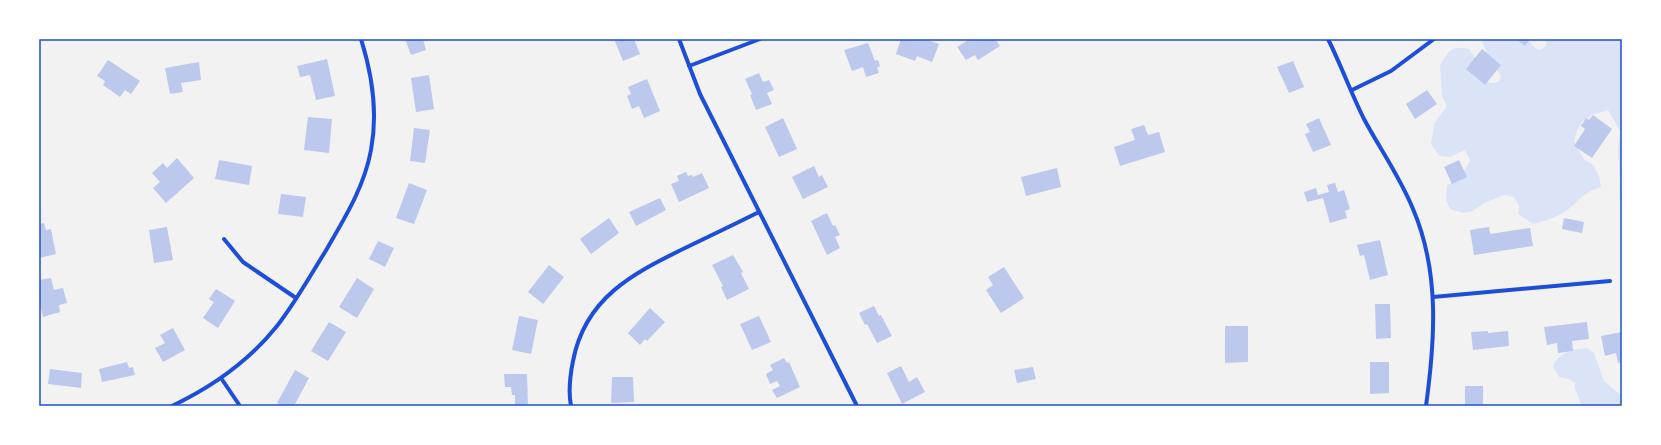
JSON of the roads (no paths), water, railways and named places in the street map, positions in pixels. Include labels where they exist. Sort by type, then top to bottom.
[{"type":"street","points":[[172,406],[191,397],[221,378],[260,345],[277,326],[296,298],[348,214],[365,175],[371,150],[374,119],[372,88],[366,55],[361,39]]},
{"type":"street","points":[[680,39],[700,94],[857,406]]},
{"type":"street","points":[[689,66],[760,39]]},
{"type":"street","points":[[1328,39],[1370,129],[1402,184],[1414,210],[1429,264],[1434,328],[1432,363],[1426,406]]},
{"type":"street","points":[[1352,90],[1391,71],[1434,39]]},
{"type":"street","points":[[571,406],[569,400],[570,376],[575,350],[583,328],[596,309],[613,290],[652,264],[759,212]]},
{"type":"street","points":[[224,239],[248,266],[296,298]]},
{"type":"street","points":[[1432,297],[1610,281]]},
{"type":"street","points":[[221,378],[240,406]]}]
